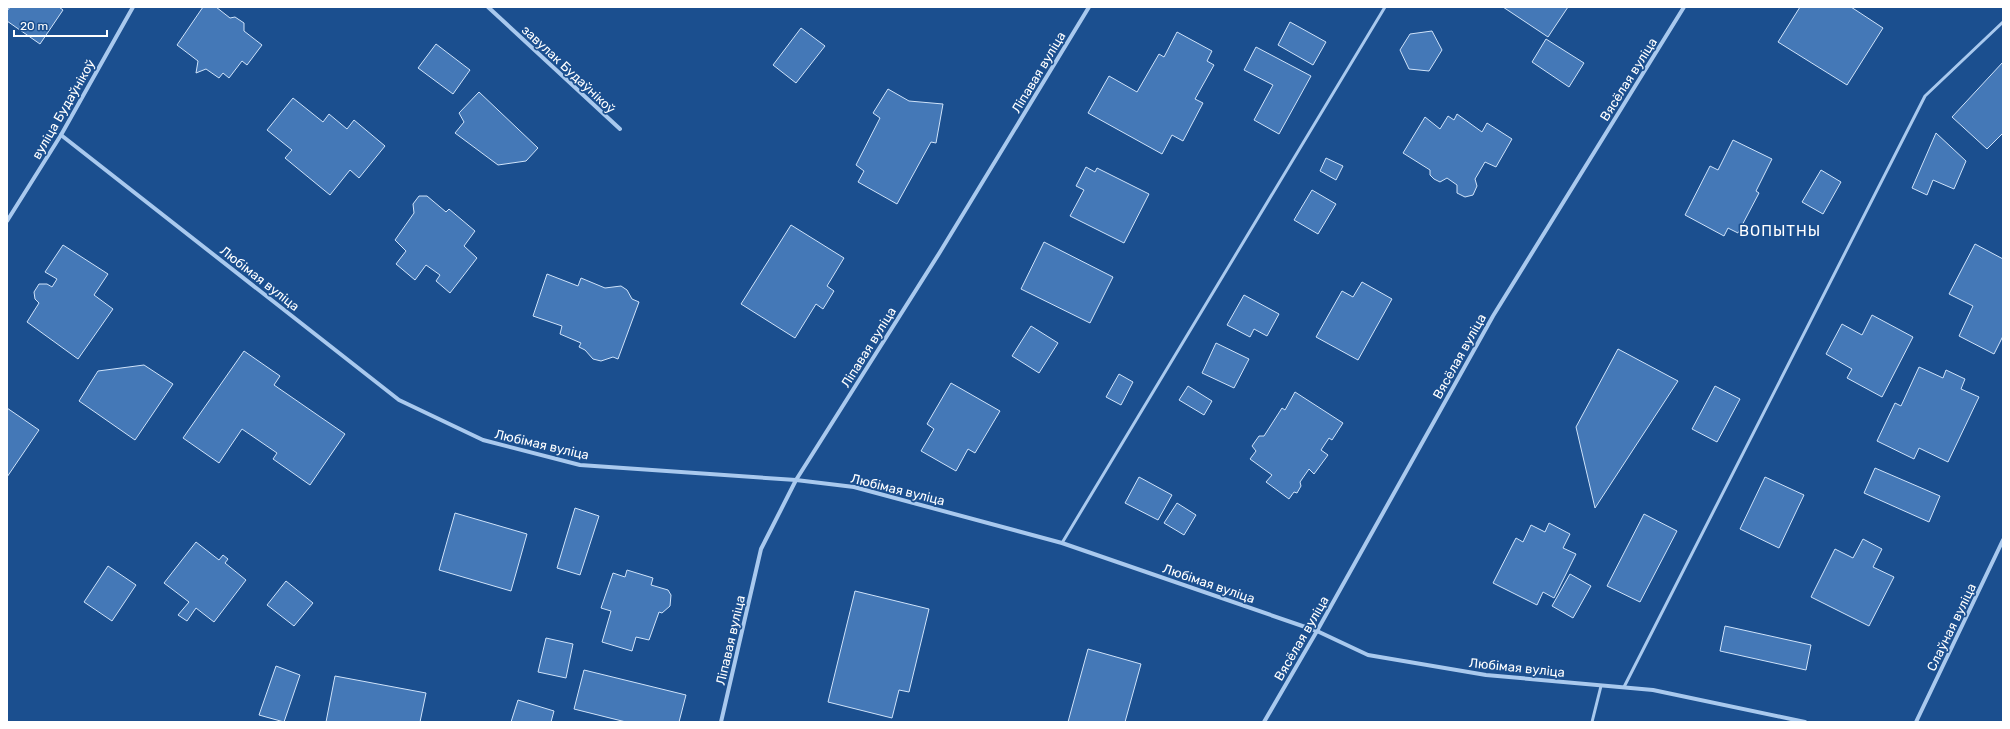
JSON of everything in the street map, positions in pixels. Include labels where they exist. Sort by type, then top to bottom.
[{"type":"street","name":"вуліца Будаўнікоў","points":[[7,221],[61,135],[133,7]]},
{"type":"street","name":"завулак Будаўнікоў","points":[[488,7],[620,129]]},
{"type":"street","name":"Ліпавая вуліца","points":[[721,722],[761,549],[796,480],[940,252],[1090,7]]},
{"type":"street","name":"Вясёлая вуліца","points":[[1264,722],[1317,631],[1493,316],[1684,7]]},
{"type":"street","name":"Любімая вуліца","points":[[61,135],[399,400],[484,440],[580,465],[796,480],[854,486],[1062,544],[1317,631],[1368,655],[1486,675],[1653,690],[1805,722]]},
{"type":"street","name":"Слаўная вуліца","points":[[1916,722],[2003,540]]},
{"type":"lane","points":[[1062,544],[1385,7]]},
{"type":"lane","points":[[1624,687],[1925,96],[2003,22]]},
{"type":"lane","points":[[1592,722],[1601,686]]},
{"type":"building","points":[[10,7],[59,7],[63,10],[40,44],[7,21],[7,11]]},
{"type":"building","points":[[203,7],[216,7],[230,18],[235,17],[244,23],[244,31],[262,45],[247,65],[242,61],[229,78],[223,73],[219,78],[206,69],[196,73],[198,61],[177,45]]},
{"type":"building","points":[[1503,7],[1568,7],[1548,37]]},
{"type":"building","points":[[1800,7],[1851,7],[1883,28],[1847,85],[1778,42]]},
{"type":"building","points":[[1290,22],[1326,42],[1313,65],[1278,45]]},
{"type":"building","points":[[801,28],[825,46],[796,83],[773,65]]},
{"type":"building","points":[[1432,31],[1442,50],[1429,71],[1409,69],[1400,50],[1410,34]]},
{"type":"building","points":[[1177,32],[1212,51],[1207,61],[1214,65],[1195,99],[1203,103],[1183,141],[1172,135],[1162,154],[1088,113],[1109,76],[1137,92],[1159,54],[1164,57]]},
{"type":"building","points":[[1546,39],[1584,63],[1569,87],[1532,62]]},
{"type":"building","points":[[436,44],[470,70],[453,94],[418,68]]},
{"type":"building","points":[[1256,47],[1311,76],[1279,134],[1254,120],[1273,85],[1244,70]]},
{"type":"building","points":[[2003,62],[2003,133],[1987,149],[1952,117]]},
{"type":"building","points":[[888,89],[909,101],[943,104],[936,143],[931,142],[897,204],[858,182],[864,171],[856,165],[880,118],[873,113]]},
{"type":"building","points":[[479,92],[538,148],[526,161],[498,165],[455,133],[464,122],[459,113]]},
{"type":"building","points":[[293,98],[323,122],[329,114],[347,129],[354,120],[385,146],[359,178],[350,170],[330,195],[285,158],[292,150],[267,130]]},
{"type":"building","points":[[1457,114],[1482,132],[1487,123],[1512,139],[1496,167],[1485,162],[1475,179],[1477,186],[1473,195],[1465,197],[1457,193],[1457,185],[1447,178],[1440,182],[1434,179],[1430,175],[1430,170],[1403,153],[1425,117],[1440,129],[1448,116],[1454,120]]},
{"type":"building","points":[[1936,133],[1966,161],[1954,189],[1933,180],[1927,195],[1912,188]]},
{"type":"building","points":[[1733,140],[1772,159],[1756,191],[1759,193],[1738,233],[1728,228],[1724,236],[1685,215],[1710,166],[1718,170]]},
{"type":"building","points":[[1326,158],[1343,166],[1336,180],[1320,171]]},
{"type":"building","points":[[1086,167],[1095,172],[1097,168],[1149,194],[1124,243],[1070,216],[1084,190],[1076,186]]},
{"type":"building","points":[[1821,170],[1841,182],[1823,214],[1802,202]]},
{"type":"building","points":[[1312,190],[1336,204],[1318,234],[1294,220]]},
{"type":"building","points":[[419,196],[427,196],[446,212],[449,209],[475,231],[464,246],[477,258],[450,293],[436,281],[440,275],[426,265],[415,280],[396,264],[406,251],[395,240],[414,213],[413,204]]},
{"type":"building","points":[[791,225],[844,258],[827,286],[834,291],[823,309],[816,304],[795,338],[741,304]]},
{"type":"building","points":[[1044,242],[1113,277],[1090,323],[1021,289]]},
{"type":"building","points":[[1975,244],[2003,259],[2003,336],[1994,354],[1959,336],[1973,306],[1949,294]]},
{"type":"building","points":[[63,245],[108,274],[94,295],[113,309],[78,359],[27,322],[39,303],[35,299],[34,292],[39,284],[47,284],[52,287],[57,279],[45,272]]},
{"type":"building","points":[[547,274],[578,286],[581,278],[605,288],[621,286],[627,290],[632,299],[639,302],[618,359],[613,357],[601,361],[593,359],[585,350],[579,347],[581,343],[560,334],[562,326],[533,316]]},
{"type":"building","points":[[1362,282],[1392,299],[1358,360],[1316,337],[1342,291],[1353,297]]},
{"type":"building","points":[[1244,295],[1279,314],[1267,336],[1254,329],[1250,337],[1227,325]]},
{"type":"building","points":[[1872,315],[1913,337],[1882,397],[1847,378],[1852,369],[1826,354],[1842,324],[1862,335]]},
{"type":"building","points":[[1031,326],[1058,343],[1039,373],[1012,356]]},
{"type":"building","points":[[1216,343],[1249,359],[1234,388],[1202,373]]},
{"type":"building","points":[[1618,349],[1678,381],[1595,508],[1576,427]]},
{"type":"building","points":[[244,351],[280,376],[274,385],[345,434],[310,485],[273,459],[277,453],[242,429],[219,463],[183,438]]},
{"type":"building","points":[[144,365],[173,384],[135,440],[79,401],[98,371]]},
{"type":"building","points":[[1919,367],[1943,378],[1946,370],[1965,379],[1961,389],[1979,397],[1948,462],[1919,448],[1914,459],[1877,441],[1895,403],[1901,406]]},
{"type":"building","points":[[1119,374],[1133,382],[1121,405],[1106,397]]},
{"type":"building","points":[[951,383],[1000,411],[975,453],[968,449],[956,471],[921,451],[934,429],[927,424]]},
{"type":"building","points":[[1188,386],[1212,401],[1204,415],[1179,400]]},
{"type":"building","points":[[1715,386],[1740,399],[1717,442],[1692,429]]},
{"type":"building","points":[[1295,392],[1343,423],[1332,440],[1329,438],[1321,450],[1328,455],[1314,474],[1309,469],[1300,482],[1301,486],[1297,493],[1294,492],[1289,499],[1266,482],[1272,475],[1250,459],[1256,451],[1252,446],[1259,436],[1264,436],[1282,408],[1285,410]]},
{"type":"building","points":[[7,408],[39,430],[7,477]]},
{"type":"building","points":[[1875,468],[1940,496],[1929,522],[1864,493]]},
{"type":"building","points":[[1139,477],[1172,495],[1158,520],[1125,503]]},
{"type":"building","points":[[1765,477],[1804,495],[1779,548],[1740,529]]},
{"type":"building","points":[[1177,503],[1196,515],[1184,535],[1164,523]]},
{"type":"building","points":[[575,508],[599,516],[580,575],[557,568]]},
{"type":"building","points":[[455,513],[527,534],[511,591],[439,570]]},
{"type":"building","points":[[1644,514],[1677,531],[1640,602],[1607,586]]},
{"type":"building","points":[[1549,523],[1570,534],[1563,548],[1576,554],[1554,598],[1543,592],[1537,605],[1493,583],[1516,538],[1523,542],[1531,525],[1545,532]]},
{"type":"building","points":[[1863,539],[1882,549],[1873,567],[1894,577],[1869,626],[1811,597],[1835,549],[1853,558]]},
{"type":"building","points":[[196,542],[219,560],[223,555],[228,559],[225,563],[246,580],[214,622],[196,608],[187,621],[178,615],[189,602],[164,583]]},
{"type":"building","points":[[108,566],[136,585],[112,621],[84,602]]},
{"type":"building","points":[[627,570],[653,578],[651,585],[668,590],[671,595],[670,606],[662,613],[659,612],[649,640],[636,637],[632,651],[602,642],[611,611],[601,608],[613,573],[625,577]]},
{"type":"building","points":[[1570,574],[1591,586],[1573,618],[1552,606]]},
{"type":"building","points":[[286,581],[313,603],[294,626],[267,605]]},
{"type":"building","points":[[855,591],[929,609],[909,692],[899,690],[892,718],[828,702]]},
{"type":"building","points":[[1725,626],[1811,645],[1806,670],[1720,651]]},
{"type":"building","points":[[546,638],[573,644],[566,678],[538,672]]},
{"type":"building","points":[[1088,649],[1141,664],[1125,722],[1068,722]]},
{"type":"building","points":[[276,666],[300,675],[284,722],[259,715]]},
{"type":"building","points":[[584,670],[686,695],[679,722],[626,722],[574,709]]},
{"type":"building","points":[[335,676],[426,693],[420,722],[326,722]]},
{"type":"building","points":[[518,700],[554,711],[551,722],[511,722]]},
{"type":"district","name":"ВОПЫТНЫ","points":[[1780,231]]}]
